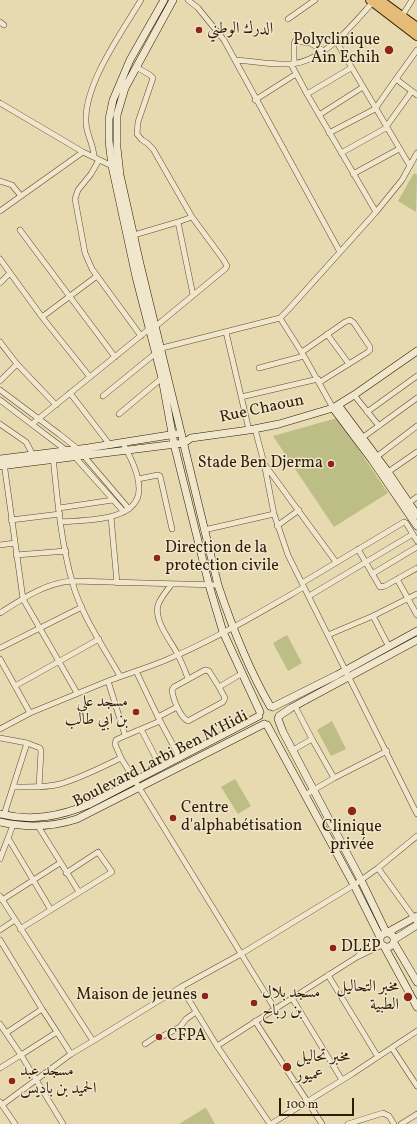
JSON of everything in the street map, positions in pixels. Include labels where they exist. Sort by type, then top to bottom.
[{"type":"main road","points":[[164,0],[130,60],[113,100],[109,119],[109,141],[112,166],[152,328],[162,348],[218,585],[232,627],[243,652],[271,706],[277,710],[278,718],[293,750],[361,880],[383,939],[391,946],[394,941],[416,920]]},
{"type":"main road","points":[[173,0],[136,67],[121,100],[117,115],[116,132],[120,175],[134,235],[174,444],[209,585],[223,632],[260,714],[261,722],[265,724],[306,795],[383,939],[417,1007]]},
{"type":"main road","points":[[374,1],[402,16],[417,27]]},
{"type":"main road","points":[[374,1],[417,36]]},
{"type":"main road","name":"Rue Chaoun","points":[[184,443],[191,438],[252,430],[335,406],[354,395],[417,352]]},
{"type":"main road","points":[[335,406],[362,438],[374,459],[388,472],[417,526]]},
{"type":"main road","points":[[335,406],[407,505],[417,515]]},
{"type":"main road","points":[[2,463],[52,456],[78,449],[172,435],[182,434],[191,438]]},
{"type":"main road","points":[[2,463],[33,455],[75,457],[184,443]]},
{"type":"main road","points":[[265,724],[272,725],[278,718],[295,706],[417,631]]},
{"type":"main road","points":[[1,817],[24,818],[57,815],[90,804],[180,758],[260,714],[264,708],[348,674],[417,640]]},
{"type":"main road","name":"Boulevard Larbi Ben M'Hidi","points":[[1,817],[13,825],[38,826],[77,819],[265,724]]},
{"type":"main road","points":[[383,939],[416,920]]},
{"type":"main road","points":[[383,939],[392,934],[394,941],[417,982]]},
{"type":"street","points":[[141,0],[101,67],[91,94],[87,108],[86,121],[87,130],[96,159],[91,174],[78,190],[75,199],[88,263],[141,336]]},
{"type":"street","points":[[188,0],[198,8],[224,40],[340,252]]},
{"type":"street","points":[[288,19],[315,0]]},
{"type":"street","points":[[402,16],[412,0]]},
{"type":"street","points":[[234,60],[292,63],[301,62],[324,51],[336,42],[374,1]]},
{"type":"street","points":[[324,51],[310,43],[295,41],[292,63],[307,94],[376,212]]},
{"type":"street","points":[[336,42],[410,166]]},
{"type":"street","points":[[329,133],[375,109],[417,50]]},
{"type":"street","points":[[32,424],[114,357],[225,270],[227,266],[223,258],[192,217],[153,149],[137,134],[138,122],[153,78],[136,67]]},
{"type":"street","points":[[307,94],[351,68]]},
{"type":"street","points":[[256,100],[296,74]]},
{"type":"street","points":[[341,153],[386,127],[415,93],[396,79]]},
{"type":"street","points":[[319,115],[363,87]]},
{"type":"street","points":[[0,103],[83,152],[112,166]]},
{"type":"street","points":[[353,174],[399,149]]},
{"type":"street","points":[[0,211],[83,152]]},
{"type":"street","points":[[103,396],[162,348],[280,318],[376,212],[402,180],[417,153]]},
{"type":"street","points":[[0,181],[12,185],[21,196]]},
{"type":"street","points":[[134,235],[192,217]]},
{"type":"street","points":[[178,222],[193,295]]},
{"type":"street","points":[[20,230],[114,357]]},
{"type":"street","points":[[0,259],[90,377]]},
{"type":"street","points":[[0,283],[10,273]]},
{"type":"street","points":[[42,316],[97,276]]},
{"type":"street","points":[[280,318],[335,406]]},
{"type":"street","points":[[241,397],[319,381],[349,364],[370,350],[370,347],[354,323],[350,320],[327,334],[303,354],[259,368]]},
{"type":"street","points":[[226,332],[241,397],[264,463],[277,526],[288,555],[387,751],[417,814]]},
{"type":"street","points":[[327,334],[349,364]]},
{"type":"street","points":[[0,342],[56,405]]},
{"type":"street","points":[[0,381],[18,364]]},
{"type":"street","points":[[367,412],[417,376]]},
{"type":"street","points":[[119,414],[162,378]]},
{"type":"street","points":[[0,390],[78,449],[129,509]]},
{"type":"street","points":[[70,393],[110,445]]},
{"type":"street","points":[[354,395],[379,426]]},
{"type":"street","points":[[362,438],[417,398]]},
{"type":"street","points":[[0,400],[75,457],[124,512]]},
{"type":"street","points":[[0,424],[26,442],[33,455]]},
{"type":"street","points":[[374,459],[417,426]]},
{"type":"street","points":[[61,522],[111,517],[124,512],[135,503],[138,497],[139,489],[138,479],[134,466],[123,443]]},
{"type":"street","points":[[388,472],[417,452]]},
{"type":"street","points":[[52,456],[61,522],[72,581],[82,607],[120,676]]},
{"type":"street","points":[[2,463],[23,599],[77,693]]},
{"type":"street","points":[[264,463],[336,562]]},
{"type":"street","points":[[138,479],[158,475],[160,476],[172,529]]},
{"type":"street","points":[[407,505],[417,497]]},
{"type":"street","points":[[11,520],[112,500]]},
{"type":"street","points":[[277,526],[299,510]]},
{"type":"street","points":[[204,530],[274,514]]},
{"type":"street","points":[[111,517],[117,583]]},
{"type":"street","points":[[0,728],[30,713],[77,693],[178,654],[223,632],[303,585],[336,562],[404,522],[417,541]]},
{"type":"street","points":[[309,596],[412,534]]},
{"type":"street","points":[[0,545],[15,543]]},
{"type":"street","points":[[372,574],[417,547]]},
{"type":"street","points":[[358,549],[380,587],[385,586],[417,568]]},
{"type":"street","points":[[16,555],[66,551]]},
{"type":"street","points":[[397,579],[417,615]]},
{"type":"street","points":[[0,613],[46,587],[60,582],[72,581],[218,585]]},
{"type":"street","points":[[172,584],[158,605],[158,613],[160,623],[178,654],[188,679]]},
{"type":"street","points":[[328,635],[373,616],[417,594]]},
{"type":"street","points":[[0,648],[82,607]]},
{"type":"street","points":[[373,616],[389,647]]},
{"type":"street","points":[[15,686],[100,639]]},
{"type":"street","points":[[0,659],[30,713]]},
{"type":"street","points":[[205,670],[208,670],[219,687],[225,698],[223,702],[190,721],[185,720],[178,707],[172,690],[174,687],[205,670]]},
{"type":"street","points":[[136,671],[180,758]]},
{"type":"street","points":[[219,687],[241,674]]},
{"type":"street","points":[[108,681],[126,735]]},
{"type":"street","points":[[295,706],[334,778]]},
{"type":"street","points":[[178,707],[141,729],[116,740],[115,744],[121,758],[275,1009]]},
{"type":"street","points":[[141,729],[161,768]]},
{"type":"street","points":[[0,738],[38,746],[40,749],[39,787]]},
{"type":"street","points":[[293,750],[312,739]]},
{"type":"street","points":[[1,817],[13,787],[26,743]]},
{"type":"street","points":[[306,795],[334,778],[387,751]]},
{"type":"street","points":[[13,787],[39,787],[59,784],[121,758]]},
{"type":"street","points":[[0,858],[13,825]]},
{"type":"street","points":[[38,826],[79,892]]},
{"type":"street","points":[[15,1124],[1,1103],[92,1041],[181,987],[241,954],[354,885],[378,868],[417,836]]},
{"type":"street","points":[[8,838],[51,910]]},
{"type":"street","points":[[20,929],[112,872],[98,852],[66,872]]},
{"type":"street","points":[[60,863],[1,898],[92,1041]]},
{"type":"street","points":[[378,868],[416,920]]},
{"type":"street","points":[[0,930],[15,920]]},
{"type":"street","points":[[217,1046],[383,939]]},
{"type":"street","points":[[0,942],[71,1054]]},
{"type":"street","points":[[328,975],[378,1057]]},
{"type":"street","points":[[181,987],[217,1046],[270,1124],[417,1032]]},
{"type":"street","points":[[292,998],[342,1080]]},
{"type":"street","points":[[6,1033],[42,1009]]},
{"type":"street","points":[[145,1044],[157,1036],[161,1037],[180,1027],[186,1019],[196,1012]]},
{"type":"street","points":[[255,1021],[322,1124]]},
{"type":"street","points":[[0,1024],[63,1124]]},
{"type":"street","points":[[0,1067],[21,1056],[57,1032]]},
{"type":"street","points":[[392,1048],[417,1086]]},
{"type":"street","points":[[348,1124],[383,1113],[389,1116],[394,1124]]},
{"type":"street","points":[[401,1124],[417,1114]]},
{"type":"green space","points":[[414,173],[417,175],[416,212],[398,201]]},
{"type":"green space","name":"Stade Ben Djerma","points":[[337,418],[388,493],[334,527],[273,436]]},
{"type":"green space","points":[[287,635],[302,663],[288,671],[273,643]]},
{"type":"green space","points":[[332,721],[346,749],[331,756],[317,730]]},
{"type":"green space","points":[[235,779],[251,806],[238,814],[221,787]]},
{"type":"green space","points":[[205,1108],[215,1124],[179,1124]]},
{"type":"place","name":"الدرك الوطني","points":[[199,30]]},
{"type":"place","name":"Polyclinique Ain Echih","points":[[389,50]]},
{"type":"place","name":"Stade Ben Djerma","points":[[331,464]]},
{"type":"place","name":"Direction de la protection civile","points":[[157,558]]},
{"type":"place","name":"مسجد علي بن ابي طالب","points":[[136,712]]},
{"type":"place","name":"Clinique privée","points":[[352,811]]},
{"type":"place","name":"Centre d'alphabétisation","points":[[173,818]]},
{"type":"place","name":"DLEP","points":[[333,948]]},
{"type":"place","name":"Maison de jeunes","points":[[205,996]]},
{"type":"place","name":"مخبر التحاليل الطبية","points":[[408,997]]},
{"type":"place","name":"مسجد بلال بن رباح","points":[[254,1003]]},
{"type":"place","name":"CFPA","points":[[159,1037]]},
{"type":"place","name":"مخبر تحاليل عميور","points":[[287,1067]]},
{"type":"place","name":"مسجد عبد الحميد بن باديس","points":[[12,1081]]}]
